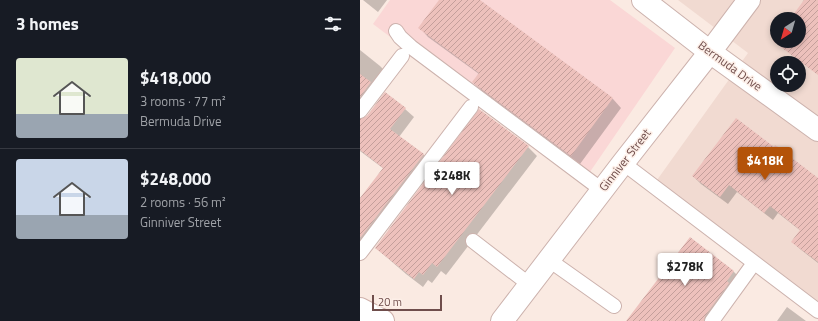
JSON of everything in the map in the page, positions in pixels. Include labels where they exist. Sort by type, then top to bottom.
[{"type":"street","name":"Bermuda Drive","points":[[643,0],[710,52],[818,130]]},
{"type":"street","name":"Ginniver Street","points":[[502,321],[749,0]]},
{"type":"street","points":[[360,309],[383,321]]},
{"type":"lane","points":[[396,31],[411,47],[602,190]]},
{"type":"lane","points":[[360,111],[402,56]]},
{"type":"lane","points":[[360,253],[471,107]]},
{"type":"lane","points":[[623,163],[818,311]]},
{"type":"lane","points":[[473,241],[530,284]]},
{"type":"lane","points":[[549,260],[614,306]]},
{"type":"lane","points":[[712,321],[754,263]]},
{"type":"shaded area","points":[[390,0],[610,0],[675,48],[583,182],[373,24]]},
{"type":"shaded area","points":[[678,0],[818,0],[818,301],[657,180],[748,53]]},
{"type":"building","points":[[439,0],[480,0],[613,98],[571,156],[472,82],[479,73],[418,28]]},
{"type":"building","points":[[804,0],[818,0],[818,75],[806,66],[806,56],[793,56],[782,48],[806,48],[806,12],[795,12]]},
{"type":"building","points":[[360,74],[371,82],[360,97]]},
{"type":"building","points":[[385,92],[406,108],[390,129],[424,154],[360,237],[360,198],[383,168],[360,150],[360,119],[367,116]]},
{"type":"building","points":[[479,109],[529,146],[437,267],[432,263],[423,275],[419,272],[414,279],[375,248]]},
{"type":"building","points":[[736,118],[774,147],[775,145],[818,178],[818,262],[791,242],[800,230],[770,206],[764,213],[729,185],[720,197],[692,176]]},
{"type":"building","points":[[690,237],[734,271],[727,281],[729,283],[705,316],[704,321],[626,321]]}]
